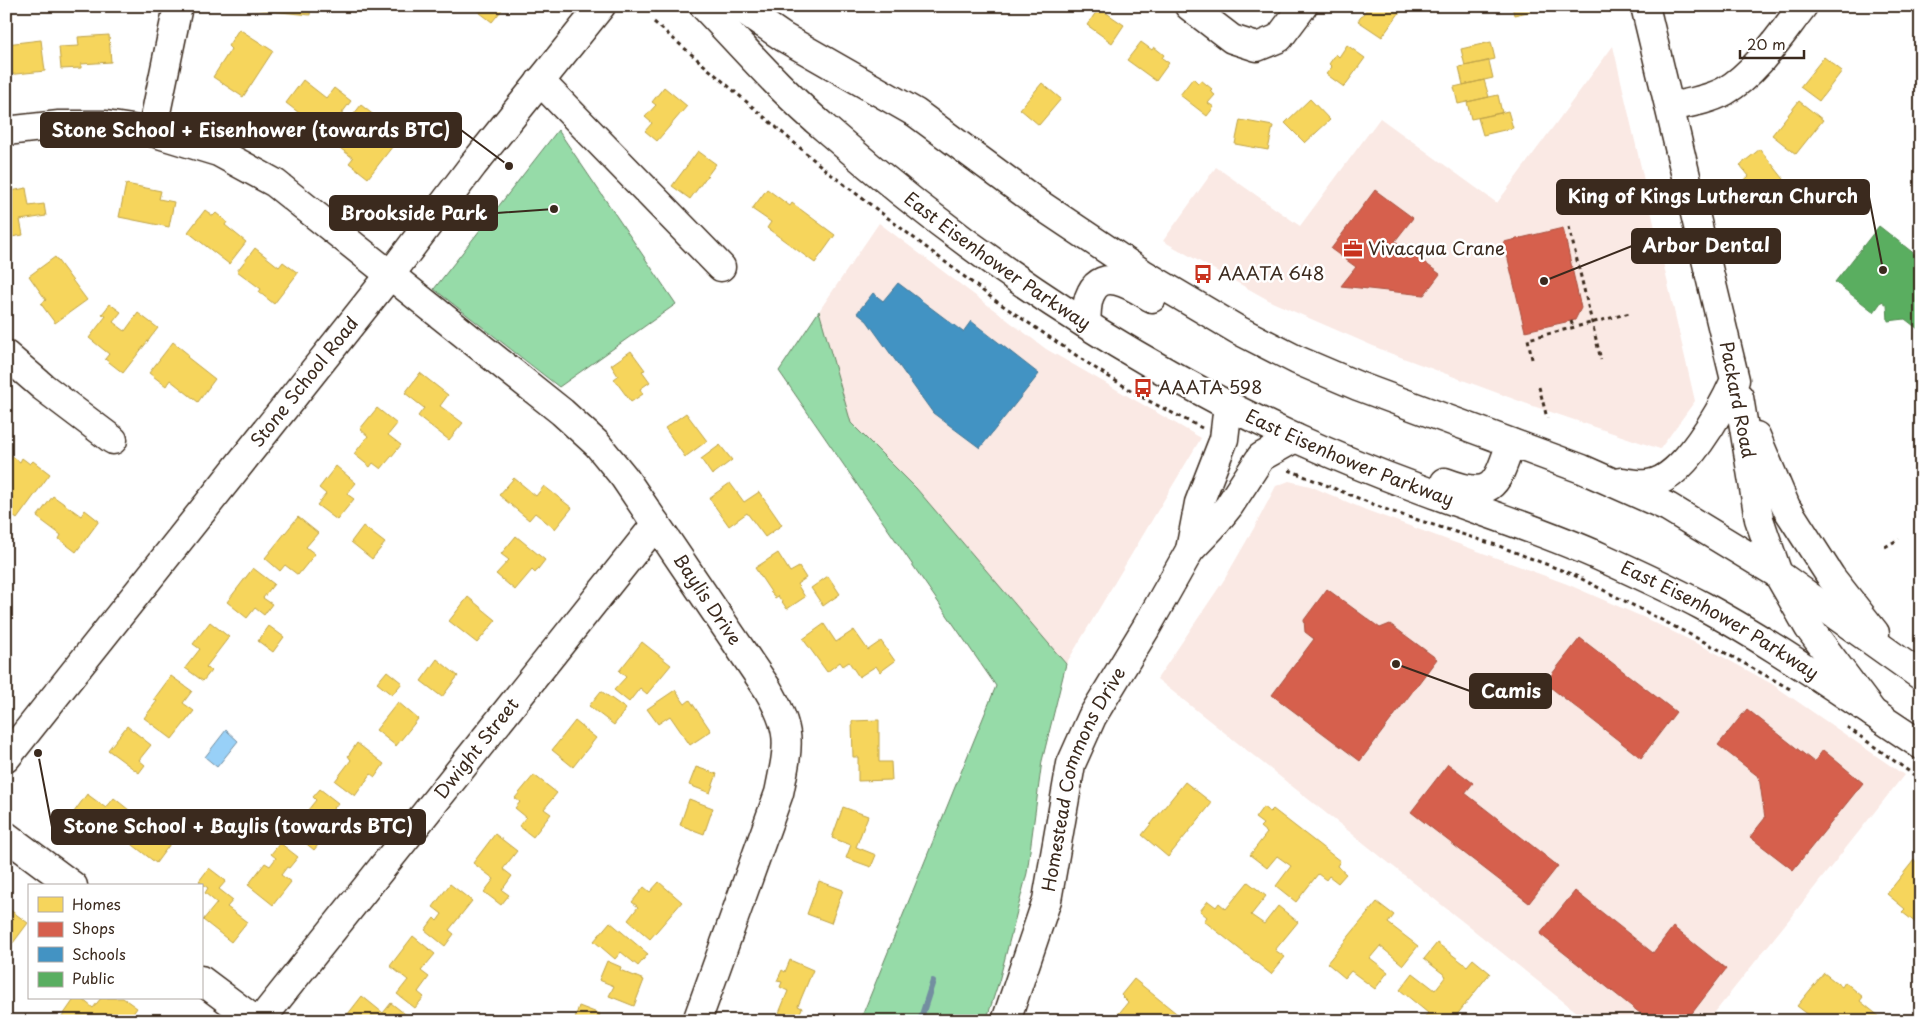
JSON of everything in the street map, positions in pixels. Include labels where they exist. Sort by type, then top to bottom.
[{"type":"main road","points":[[152,132],[178,6]]},
{"type":"main road","name":"Stone School Road","points":[[6,758],[390,275],[473,165],[602,6]]},
{"type":"main road","name":"East Eisenhower Parkway","points":[[704,6],[772,78],[824,128],[908,198],[1009,272],[1086,324],[1228,405],[1295,438],[1376,472],[1504,518],[1601,557],[1702,606],[1780,652],[1873,713]]},
{"type":"main road","points":[[738,6],[783,37],[916,113],[1039,204],[1142,273],[1238,330],[1297,360],[1358,386],[1608,481],[1668,507],[1778,574],[1921,676]]},
{"type":"main road","points":[[1189,6],[1232,39],[1257,47],[1279,38],[1303,6]]},
{"type":"main road","name":"Packard Road","points":[[1645,6],[1737,389],[1759,519],[1778,574],[1809,628],[1873,713],[1921,745]]},
{"type":"main road","points":[[1670,107],[1696,101],[1724,91],[1738,81],[1760,59],[1803,6]]},
{"type":"main road","points":[[540,82],[722,267]]},
{"type":"main road","name":"Baylis Drive","points":[[6,131],[68,125],[106,125],[152,132],[218,152],[275,183],[562,412],[597,444],[624,477],[767,688],[780,709],[788,736],[786,762],[779,793],[697,1021]]},
{"type":"main road","points":[[1086,324],[1091,292],[1098,284],[1113,279],[1122,281],[1195,322],[1214,329],[1238,330]]},
{"type":"main road","points":[[6,355],[43,387],[113,440]]},
{"type":"main road","points":[[1608,481],[1649,484],[1662,480],[1675,470],[1717,418],[1737,389]]},
{"type":"main road","points":[[1737,389],[1786,507],[1831,577],[1895,658]]},
{"type":"main road","name":"Homestead Commons Drive","points":[[1190,550],[1199,503],[1224,439],[1228,405]]},
{"type":"main road","name":"Homestead Commons Drive","points":[[1006,1021],[1047,900],[1071,764],[1092,717],[1146,628],[1190,550],[1229,506],[1261,457],[1295,438]]},
{"type":"main road","points":[[1376,472],[1396,469],[1412,470],[1461,488],[1475,491],[1488,488],[1496,479],[1510,443]]},
{"type":"main road","name":"Dwight Street","points":[[260,1021],[656,524]]},
{"type":"main road","points":[[6,836],[70,884]]},
{"type":"main road","points":[[202,981],[256,1021]]},
{"type":"path","points":[[1569,227],[1601,360]]},
{"type":"path","points":[[1569,253],[1575,252]]},
{"type":"path","points":[[1580,306],[1587,304]]},
{"type":"path","points":[[1532,359],[1528,339],[1630,313]]},
{"type":"path","points":[[1571,320],[1572,328]]},
{"type":"path","points":[[1098,370],[1207,431]]},
{"type":"path","points":[[1539,387],[1547,418]]},
{"type":"path","points":[[1287,469],[1390,511],[1499,546],[1574,575],[1759,671],[1795,693]]},
{"type":"path","points":[[1884,547],[1899,539]]},
{"type":"path","points":[[1843,725],[1914,775]]},
{"type":"shaded area","points":[[1613,46],[1695,401],[1660,449],[1533,406],[1387,352],[1272,302],[1163,241],[1216,167],[1300,226],[1380,118],[1497,203]]},
{"type":"shaded area","points":[[879,223],[1046,349],[1201,438],[1066,664],[916,488],[850,423],[819,311]]},
{"type":"shaded area","points":[[1289,481],[1310,486],[1366,510],[1567,584],[1645,618],[1714,652],[1772,684],[1904,775],[1708,1021],[1588,1021],[1157,679],[1224,580],[1276,486]]},
{"type":"green space","points":[[558,130],[676,304],[559,387],[434,289]]},
{"type":"green space","points":[[819,311],[851,423],[916,488],[1066,664],[1042,761],[1027,873],[999,981],[986,1021],[860,1021],[996,686],[779,371]]},
{"type":"water","points":[[226,730],[238,741],[217,767],[205,757]]},
{"type":"building: Homes","points":[[251,6],[311,6],[310,15],[251,9]]},
{"type":"building: Homes","points":[[471,6],[505,6],[492,22]]},
{"type":"building: Homes","points":[[1369,6],[1399,6],[1402,9],[1382,37],[1358,21]]},
{"type":"building: Homes","points":[[1512,6],[1530,6],[1532,11],[1514,15]]},
{"type":"building: Homes","points":[[1099,8],[1124,25],[1112,43],[1087,25]]},
{"type":"building: Homes","points":[[239,29],[273,51],[243,97],[213,77],[231,49],[228,46]]},
{"type":"building: Homes","points":[[109,35],[111,62],[81,64],[81,68],[61,69],[59,47],[79,46],[78,37]]},
{"type":"building: Homes","points":[[41,40],[45,71],[6,75],[6,44]]},
{"type":"building: Homes","points":[[1141,42],[1152,50],[1154,47],[1164,55],[1162,58],[1169,63],[1156,81],[1127,60]]},
{"type":"building: Homes","points":[[1491,42],[1495,59],[1465,66],[1461,49]]},
{"type":"building: Homes","points":[[1347,45],[1365,58],[1344,87],[1326,74],[1332,67],[1329,64],[1336,54],[1339,57]]},
{"type":"building: Homes","points":[[1824,57],[1842,71],[1819,101],[1800,87]]},
{"type":"building: Homes","points":[[1489,61],[1493,78],[1463,85],[1459,67]]},
{"type":"building: Homes","points":[[1193,78],[1198,83],[1201,80],[1212,89],[1210,91],[1215,95],[1208,103],[1214,107],[1207,116],[1180,95]]},
{"type":"building: Homes","points":[[303,80],[326,98],[334,88],[351,101],[321,141],[302,127],[307,119],[286,103]]},
{"type":"building: Homes","points":[[1484,80],[1489,97],[1458,104],[1454,87]]},
{"type":"building: Homes","points":[[1042,83],[1061,99],[1039,125],[1020,109]]},
{"type":"building: Homes","points":[[664,87],[687,106],[657,141],[645,131],[652,123],[645,117],[656,105],[652,102]]},
{"type":"building: Homes","points":[[1498,95],[1502,113],[1471,119],[1467,102]]},
{"type":"building: Homes","points":[[1310,99],[1330,120],[1305,143],[1285,123]]},
{"type":"building: Homes","points":[[1799,101],[1823,120],[1796,154],[1772,135]]},
{"type":"building: Homes","points":[[361,105],[380,120],[382,117],[403,133],[368,178],[349,163],[353,158],[332,142]]},
{"type":"building: Homes","points":[[1508,111],[1513,128],[1483,135],[1478,118]]},
{"type":"building: Homes","points":[[1240,120],[1273,126],[1268,150],[1235,144]]},
{"type":"building: Homes","points":[[1760,149],[1787,183],[1757,206],[1740,184],[1749,176],[1740,165]]},
{"type":"building: Homes","points":[[698,151],[716,164],[690,199],[672,186]]},
{"type":"building: Homes","points":[[126,184],[161,191],[159,199],[174,202],[169,227],[119,217]]},
{"type":"building: Homes","points":[[26,188],[29,206],[44,204],[46,216],[20,220],[23,235],[6,238],[6,192]]},
{"type":"building: Homes","points":[[767,189],[790,206],[792,203],[835,235],[815,263],[767,228],[771,222],[752,209]]},
{"type":"building: Homes","points":[[205,210],[213,216],[216,213],[227,222],[225,225],[246,242],[229,264],[188,232]]},
{"type":"building: Homes","points":[[255,248],[279,267],[283,262],[298,273],[274,304],[259,292],[261,289],[237,271]]},
{"type":"building: Homes","points":[[55,257],[87,300],[55,323],[41,304],[46,300],[29,276]]},
{"type":"building: Homes","points":[[110,304],[121,312],[113,322],[125,331],[138,313],[158,328],[123,373],[105,359],[109,354],[89,338],[106,316],[102,314]]},
{"type":"building: Homes","points":[[173,342],[189,355],[187,357],[215,379],[198,402],[170,380],[166,386],[149,373]]},
{"type":"building: Homes","points":[[631,351],[645,370],[642,371],[650,382],[640,389],[643,394],[631,402],[614,379],[618,376],[611,365]]},
{"type":"building: Homes","points":[[420,373],[448,395],[440,406],[463,423],[449,440],[418,416],[424,408],[405,393]]},
{"type":"building: Homes","points":[[377,408],[397,424],[388,435],[401,445],[381,469],[373,463],[370,467],[354,454],[368,436],[360,429]]},
{"type":"building: Homes","points":[[686,413],[707,441],[685,457],[665,428]]},
{"type":"building: Homes","points":[[720,445],[732,460],[712,475],[701,459]]},
{"type":"building: Homes","points":[[6,451],[20,462],[22,458],[30,464],[33,461],[50,474],[17,519],[6,511],[6,490],[10,484],[6,481]]},
{"type":"building: Homes","points":[[336,466],[356,483],[347,494],[354,499],[337,520],[317,505],[326,494],[319,488]]},
{"type":"building: Homes","points":[[514,478],[536,496],[544,486],[572,508],[555,529],[535,513],[529,520],[499,495]]},
{"type":"building: Homes","points":[[730,483],[744,502],[759,492],[782,525],[765,537],[747,513],[729,526],[709,498]]},
{"type":"building: Homes","points":[[53,496],[81,516],[85,510],[99,521],[76,552],[59,539],[61,535],[37,517]]},
{"type":"building: Homes","points":[[298,517],[318,533],[306,547],[315,554],[298,575],[285,565],[280,571],[265,558]]},
{"type":"building: Homes","points":[[363,526],[385,543],[372,559],[351,542]]},
{"type":"building: Homes","points":[[516,536],[545,560],[535,573],[532,570],[515,590],[496,574],[509,560],[501,554]]},
{"type":"building: Homes","points":[[778,553],[790,572],[799,567],[806,578],[797,584],[805,597],[787,609],[778,596],[775,598],[755,568]]},
{"type":"building: Homes","points":[[253,568],[274,584],[263,598],[272,604],[264,615],[255,608],[247,618],[227,602]]},
{"type":"building: Homes","points":[[828,576],[840,594],[823,606],[811,588]]},
{"type":"building: Homes","points":[[468,597],[496,620],[477,643],[449,621]]},
{"type":"building: Homes","points":[[210,622],[229,637],[206,667],[211,671],[203,681],[185,668],[200,649],[193,644]]},
{"type":"building: Homes","points":[[824,624],[836,642],[854,630],[868,650],[881,641],[895,661],[880,672],[876,666],[859,677],[849,662],[843,666],[840,662],[827,672],[803,639]]},
{"type":"building: Homes","points":[[269,626],[284,637],[273,652],[258,641]]},
{"type":"building: Homes","points":[[642,642],[671,665],[647,694],[640,688],[629,702],[614,690],[626,677],[619,671]]},
{"type":"building: Homes","points":[[437,659],[458,676],[442,697],[421,681]]},
{"type":"building: Homes","points":[[387,671],[402,683],[392,695],[377,683]]},
{"type":"building: Homes","points":[[171,676],[192,691],[183,703],[194,711],[172,739],[144,718],[157,701],[154,699]]},
{"type":"building: Homes","points":[[675,690],[685,704],[690,700],[711,731],[690,745],[670,716],[658,724],[647,709]]},
{"type":"building: Homes","points":[[601,691],[626,709],[614,725],[589,706]]},
{"type":"building: Homes","points":[[398,702],[418,719],[396,746],[376,730]]},
{"type":"building: Homes","points":[[879,720],[879,762],[891,762],[892,780],[858,781],[858,757],[853,757],[852,721]]},
{"type":"building: Homes","points":[[575,721],[596,738],[573,767],[552,750]]},
{"type":"building: Homes","points":[[127,726],[151,745],[139,760],[145,765],[139,773],[108,750]]},
{"type":"building: Homes","points":[[357,743],[384,764],[375,777],[371,774],[355,796],[335,781],[351,760],[348,756]]},
{"type":"building: Homes","points":[[696,767],[717,774],[710,793],[689,785]]},
{"type":"building: Homes","points":[[534,775],[557,793],[544,809],[551,814],[533,837],[519,826],[526,817],[515,808],[520,802],[515,798]]},
{"type":"building: Homes","points":[[1185,782],[1212,803],[1168,857],[1142,835]]},
{"type":"building: Homes","points":[[320,789],[338,803],[323,822],[331,829],[314,850],[291,831],[316,800],[313,797]]},
{"type":"building: Homes","points":[[87,794],[106,808],[114,798],[134,814],[136,811],[173,840],[156,863],[115,831],[109,839],[74,812]]},
{"type":"building: Homes","points":[[689,799],[713,808],[704,834],[680,825]]},
{"type":"building: Homes","points":[[843,807],[868,816],[856,847],[876,855],[871,867],[846,858],[851,845],[832,838]]},
{"type":"building: Homes","points":[[1263,807],[1270,812],[1273,809],[1340,861],[1337,866],[1346,874],[1338,883],[1329,876],[1326,880],[1318,874],[1296,902],[1276,886],[1291,866],[1277,856],[1267,868],[1250,855],[1267,833],[1260,827],[1263,824],[1255,818]]},
{"type":"building: Homes","points":[[495,834],[517,851],[503,869],[512,876],[502,890],[509,895],[501,905],[484,892],[494,879],[473,863]]},
{"type":"building: Homes","points":[[280,843],[298,857],[281,875],[291,882],[273,905],[248,885],[265,863],[270,866],[276,858],[271,854]]},
{"type":"building: Homes","points":[[1914,860],[1921,865],[1921,927],[1902,912],[1905,909],[1887,894]]},
{"type":"building: Homes","points":[[209,868],[226,881],[219,889],[233,900],[227,907],[247,922],[231,942],[203,920],[217,903],[205,893],[208,888],[199,881]]},
{"type":"building: Homes","points":[[819,881],[843,890],[831,923],[807,914]]},
{"type":"building: Homes","points":[[659,882],[682,902],[650,939],[628,920],[638,907],[632,902],[644,887],[650,892]]},
{"type":"building: Homes","points":[[1248,882],[1266,896],[1251,915],[1264,924],[1278,906],[1298,922],[1275,950],[1285,957],[1271,974],[1204,921],[1207,917],[1200,911],[1208,901],[1216,907],[1219,903],[1226,909]]},
{"type":"building: Homes","points":[[450,884],[472,901],[449,930],[454,934],[445,946],[425,930],[434,918],[437,921],[442,914],[433,907]]},
{"type":"building: Homes","points":[[1377,902],[1394,915],[1388,923],[1418,946],[1403,965],[1380,946],[1370,958],[1388,972],[1375,989],[1351,971],[1345,978],[1327,963]]},
{"type":"building: Homes","points":[[6,907],[28,923],[13,943],[6,938]]},
{"type":"building: Homes","points":[[610,922],[648,954],[638,966],[621,952],[615,959],[594,941]]},
{"type":"building: Homes","points":[[413,936],[435,954],[421,971],[429,977],[418,992],[424,997],[415,1008],[397,994],[408,980],[390,966]]},
{"type":"building: Homes","points":[[1437,943],[1467,966],[1473,959],[1490,973],[1452,1021],[1421,1021],[1428,1013],[1400,990],[1413,973],[1435,990],[1446,976],[1424,959]]},
{"type":"building: Homes","points":[[790,960],[813,970],[798,1006],[802,1008],[797,1020],[779,1013],[788,991],[780,987],[782,982],[777,981],[782,970],[785,972]]},
{"type":"building: Homes","points":[[607,961],[621,967],[620,970],[644,980],[634,1006],[609,996],[614,986],[599,980]]},
{"type":"building: Homes","points":[[1824,973],[1842,987],[1845,982],[1863,997],[1860,1001],[1885,1021],[1812,1021],[1814,1019],[1797,1006]]},
{"type":"building: Homes","points":[[1134,979],[1186,1021],[1113,1021],[1128,1002],[1121,995]]},
{"type":"building: Homes","points":[[362,996],[383,1013],[391,1003],[414,1021],[346,1021],[344,1019]]},
{"type":"building: Homes","points":[[74,1000],[83,1000],[93,1008],[99,1000],[126,1000],[137,1008],[128,1021],[113,1021],[105,1015],[101,1021],[91,1021],[86,1017],[83,1021],[59,1021]]},
{"type":"building: Homes","points":[[579,1006],[600,1014],[598,1021],[574,1021]]},
{"type":"building: Shops","points":[[1375,190],[1413,218],[1395,241],[1440,274],[1424,295],[1341,286],[1356,267],[1331,249]]},
{"type":"building: Shops","points":[[1563,228],[1581,308],[1575,320],[1525,331],[1504,242]]},
{"type":"building: Shops","points":[[1327,589],[1380,628],[1390,624],[1437,659],[1360,761],[1272,695],[1314,639],[1305,632],[1304,620]]},
{"type":"building: Shops","points":[[1580,638],[1676,712],[1641,758],[1545,683]]},
{"type":"building: Shops","points":[[1747,709],[1814,762],[1823,750],[1863,783],[1793,870],[1750,837],[1765,818],[1759,777],[1718,745]]},
{"type":"building: Shops","points":[[1448,764],[1473,783],[1465,793],[1558,866],[1529,903],[1411,812]]},
{"type":"building: Shops","points":[[1575,891],[1653,953],[1673,927],[1726,969],[1686,1021],[1650,1021],[1540,934]]},
{"type":"building: Schools","points":[[898,283],[963,332],[971,321],[1039,374],[980,448],[933,413],[867,321],[857,313],[873,293],[883,301]]},
{"type":"building: Public","points":[[1879,226],[1921,259],[1921,326],[1918,329],[1905,319],[1888,321],[1887,305],[1882,301],[1874,312],[1835,282]]},
{"type":"waterway","points":[[920,1021],[933,981]]},
{"type":"place","name":"Stone School + Eisenhower (towards BTC)","points":[[509,166]]},
{"type":"place","name":"Brookside Park","points":[[554,209]]},
{"type":"place","name":"Vivacqua Crane","points":[[1353,249]]},
{"type":"place","name":"King of Kings Lutheran Church","points":[[1883,270]]},
{"type":"place","name":"AAATA 648","points":[[1203,274]]},
{"type":"place","name":"Arbor Dental","points":[[1544,281]]},
{"type":"place","name":"AAATA 598","points":[[1143,388]]},
{"type":"place","name":"Camis","points":[[1396,664]]},
{"type":"place","name":"Stone School + Baylis (towards BTC)","points":[[38,753]]}]
